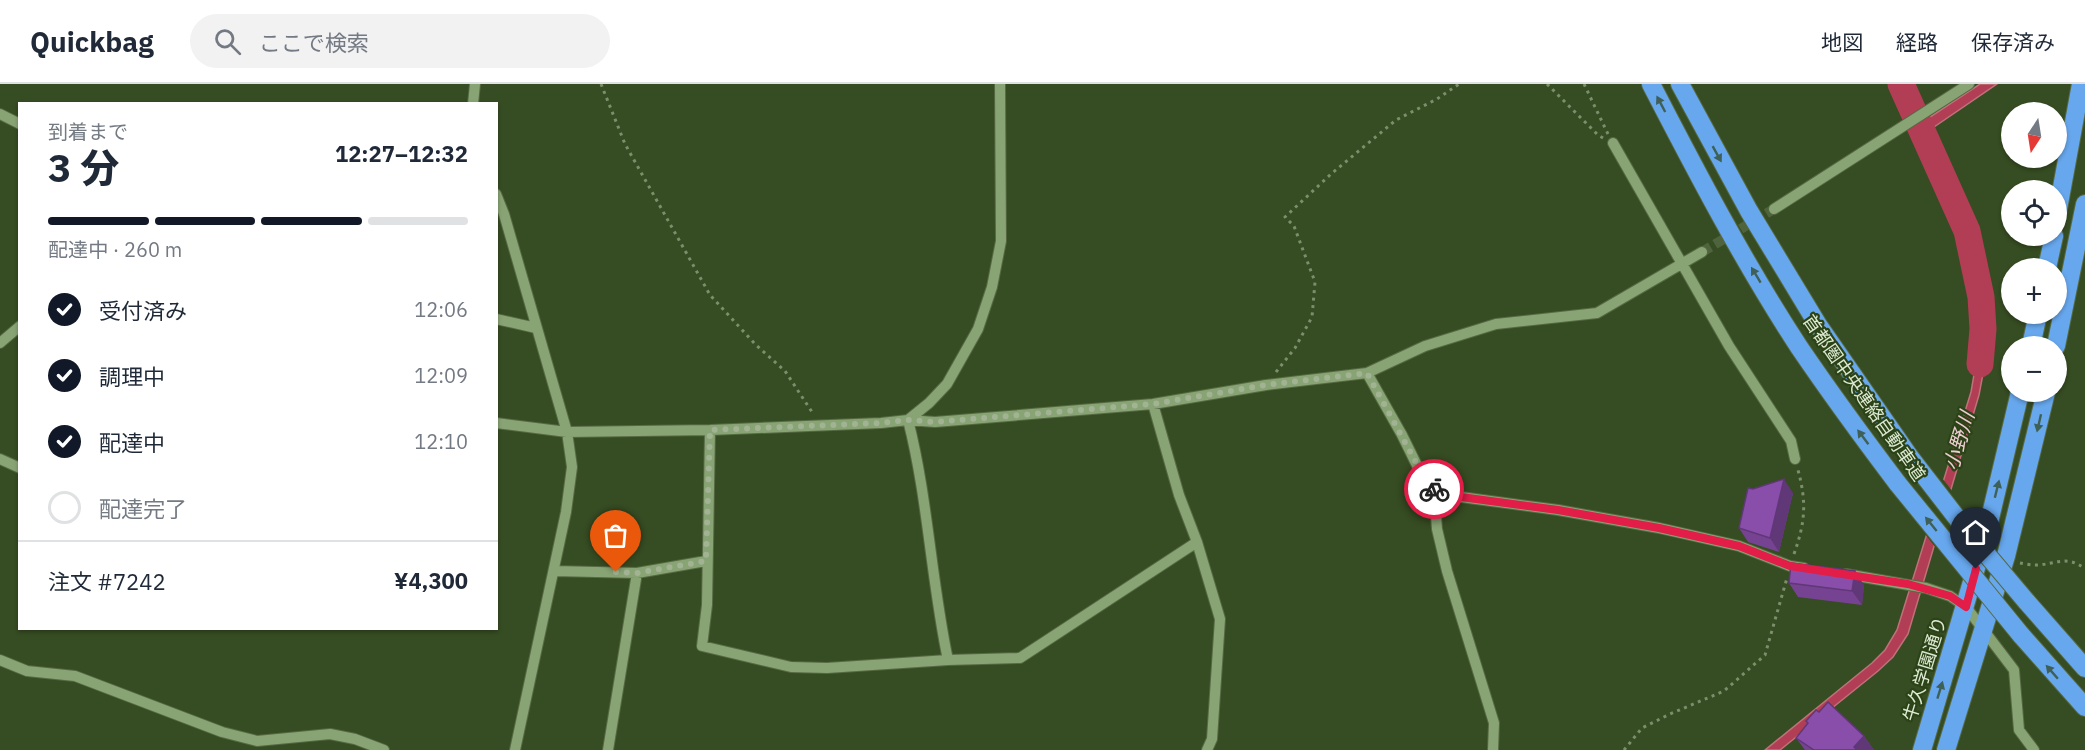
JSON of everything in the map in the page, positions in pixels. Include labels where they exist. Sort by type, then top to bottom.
[{"type":"highway","name":"首都圏中央連絡自動車道","points":[[1651,84],[1724,223],[1798,345],[1847,416],[1898,484],[2021,635],[2085,707]]},
{"type":"highway","name":"首都圏中央連絡自動車道","points":[[1680,84],[1749,211],[1818,325],[1909,456],[1967,531],[2085,668]]},
{"type":"highway","points":[[2063,180],[2081,84]]},
{"type":"highway","points":[[2058,336],[2085,204]]},
{"type":"highway","name":"牛久学園通り","points":[[1922,750],[1987,531],[2018,402]]},
{"type":"highway","points":[[1946,750],[2006,556],[2044,402]]},
{"type":"street","points":[[473,102],[475,84]]},
{"type":"street","points":[[908,420],[930,403],[947,384],[978,329],[992,287],[1001,241],[1000,84]]},
{"type":"street","points":[[1774,209],[1969,84]]},
{"type":"street","points":[[0,114],[18,123]]},
{"type":"street","points":[[1613,143],[1730,346],[1791,441],[1795,459]]},
{"type":"street","points":[[498,199],[567,432],[572,467],[555,571],[515,750]]},
{"type":"street","points":[[498,423],[567,432],[710,430],[908,420],[935,422],[1153,404],[1266,385],[1367,373],[1425,346],[1496,324],[1597,313],[1702,252]]},
{"type":"street","points":[[498,319],[536,328]]},
{"type":"street","points":[[0,343],[18,328]]},
{"type":"street","points":[[1367,373],[1429,486],[1447,572],[1494,723],[1493,750]]},
{"type":"street","points":[[1153,404],[1179,495],[1197,542],[1220,619],[1212,739],[1207,750]]},
{"type":"street","points":[[908,420],[915,446],[929,529],[948,660]]},
{"type":"street","points":[[710,430],[707,605],[702,646],[791,667],[827,668],[1020,658],[1197,542]]},
{"type":"street","points":[[0,459],[18,467]]},
{"type":"street","points":[[1429,486],[1446,495],[1558,510],[1659,528],[1739,546],[1790,566],[1814,569]]},
{"type":"street","points":[[555,571],[637,573],[706,561]]},
{"type":"street","points":[[608,750],[637,573]]},
{"type":"street","points":[[1837,573],[1926,588],[1950,596],[1966,607],[2014,670],[2019,730],[2034,750]]},
{"type":"street","points":[[0,660],[27,670],[75,676],[222,732],[257,741],[330,734],[355,739],[384,750]]},
{"type":"path","points":[[601,84],[625,144],[710,295],[756,345],[785,371],[813,413],[818,425]]},
{"type":"path","points":[[1266,385],[1295,348],[1312,317],[1315,282],[1294,226],[1285,217],[1330,174],[1396,120],[1460,84]]},
{"type":"path","points":[[1547,84],[1598,135],[1613,143]]},
{"type":"path","points":[[1584,84],[1613,143]]},
{"type":"path","points":[[1624,750],[1642,728],[1724,691],[1765,656],[1790,566],[1803,529],[1805,504],[1795,459]]},
{"type":"path","points":[[2006,556],[2018,563],[2037,565],[2053,561],[2069,562],[2085,569]]},
{"type":"water","points":[[1980,84],[1997,84],[1931,129],[1924,121]]},
{"type":"water","points":[[1978,328],[1987,328],[1986,358],[1979,395],[1908,634],[1893,657],[1878,671],[1780,750],[1765,750],[1872,663],[1885,650],[1897,630],[1971,392],[1977,357]]},
{"type":"pier","points":[[1942,478],[1953,492],[1936,548],[1925,534]]},
{"type":"building","points":[[1784,479],[1770,538],[1739,528],[1748,488],[1753,489]]},
{"type":"building","points":[[1791,563],[1855,571],[1852,591],[1789,583]]},
{"type":"building","points":[[1828,702],[1864,736],[1854,747],[1857,750],[1814,750],[1796,738],[1808,723],[1806,721]]},
{"type":"waterway","name":"小野川","points":[[1901,84],[1967,231],[1981,297],[1983,329],[1980,364]]},
{"type":"waterway","name":"小野川","points":[[1921,129],[1927,125]]},
{"type":"tunnel","points":[[1702,252],[1774,209]]},
{"type":"way so far","points":[[616,572],[637,573],[706,561],[710,430],[908,420],[935,422],[1153,404],[1266,385],[1367,373],[1429,486],[1434,489]]},
{"type":"route","points":[[1434,489],[1446,495],[1558,510],[1659,528],[1739,546],[1790,566],[1926,588],[1950,596],[1966,607],[1976,569]]}]
